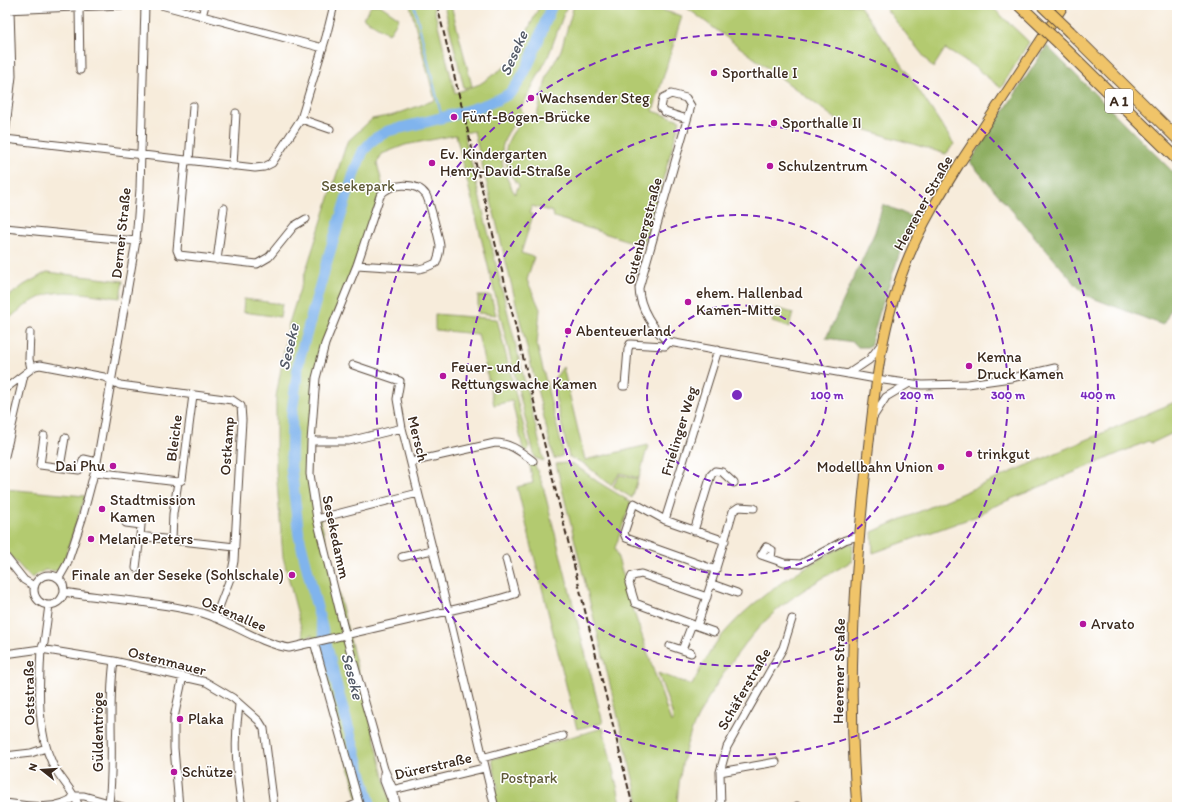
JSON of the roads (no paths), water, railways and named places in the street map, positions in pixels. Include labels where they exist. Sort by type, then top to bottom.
[{"type":"highway","name":"A 1","points":[[1019,5],[1177,159]]},
{"type":"highway","name":"A 1","points":[[1042,5],[1177,138]]},
{"type":"main road","name":"Heerener Straße","points":[[857,807],[853,763],[852,693],[855,602],[859,536],[871,422],[876,379],[883,342],[899,283],[921,230],[981,131],[1064,5]]},
{"type":"street","points":[[5,135],[12,76],[8,10],[122,5]]},
{"type":"street","name":"Derner Straße","points":[[59,578],[67,564],[95,472],[136,241],[145,5]]},
{"type":"street","points":[[161,5],[323,48]]},
{"type":"street","points":[[202,16],[205,5]]},
{"type":"street","points":[[5,140],[233,166],[255,168],[264,167],[272,163],[301,119],[323,48],[334,5]]},
{"type":"street","points":[[79,7],[80,70]]},
{"type":"street","points":[[194,106],[177,250],[179,255],[250,264],[264,261],[294,226],[306,219]]},
{"type":"street","points":[[233,166],[236,113]]},
{"type":"street","points":[[301,119],[330,129]]},
{"type":"street","name":"Gutenbergstraße","points":[[669,342],[653,325],[641,303],[639,288],[687,119]]},
{"type":"street","name":"Sesekedamm","points":[[357,265],[419,269],[436,263],[440,246],[426,196],[419,190],[408,186],[395,186],[383,192],[357,265],[325,344],[316,378],[311,441],[310,474],[317,519],[346,634],[384,769],[384,781],[390,790],[396,807]]},
{"type":"street","points":[[217,260],[224,208]]},
{"type":"street","points":[[5,228],[136,241]]},
{"type":"street","points":[[5,389],[24,376],[31,369],[29,359],[30,333]]},
{"type":"street","points":[[623,386],[625,386],[630,344],[666,346],[669,342],[908,384],[968,384],[1011,378],[1055,368]]},
{"type":"street","points":[[848,374],[869,360],[883,342]]},
{"type":"street","name":"Frielinger Weg","points":[[665,520],[718,350]]},
{"type":"street","name":"Ostkamp","points":[[31,369],[40,365],[104,377],[120,385],[238,402],[242,410],[235,547],[231,576],[214,618]]},
{"type":"street","name":"Mersch","points":[[353,365],[400,381],[397,399],[402,428],[494,804]]},
{"type":"street","points":[[5,456],[24,376]]},
{"type":"street","points":[[871,422],[886,397],[908,384]]},
{"type":"street","name":"Bleiche","points":[[172,540],[173,514],[178,482],[182,480],[193,395]]},
{"type":"street","points":[[311,441],[349,441],[402,428]]},
{"type":"street","points":[[44,436],[40,465],[79,470],[84,459],[97,462]]},
{"type":"street","points":[[60,467],[65,438]]},
{"type":"street","points":[[411,462],[495,442],[505,443],[514,447],[533,461]]},
{"type":"street","points":[[694,531],[711,475],[715,471],[722,472],[734,483]]},
{"type":"street","name":"Bleiche","points":[[95,472],[178,482]]},
{"type":"street","points":[[317,519],[418,494]]},
{"type":"street","points":[[716,570],[624,536],[634,503],[665,520],[725,542]]},
{"type":"street","points":[[682,650],[707,598],[725,542],[733,511],[739,507],[754,508]]},
{"type":"street","points":[[126,523],[141,525],[136,568]]},
{"type":"street","points":[[140,536],[235,547]]},
{"type":"street","points":[[771,558],[793,565],[801,564],[845,540],[859,536]]},
{"type":"street","points":[[402,557],[432,550]]},
{"type":"street","points":[[5,556],[24,580],[34,586]]},
{"type":"street","points":[[448,611],[515,594],[506,559]]},
{"type":"street","points":[[49,574],[59,578],[62,582],[64,592],[58,602],[49,605],[42,604],[36,599],[34,586],[36,581],[44,575],[49,574]]},
{"type":"street","points":[[707,598],[640,574],[635,574],[630,579],[629,586],[635,603],[714,632]]},
{"type":"street","points":[[712,584],[737,593]]},
{"type":"street","name":"Ostenallee","points":[[64,592],[189,610],[214,618],[279,646],[290,648],[448,611]]},
{"type":"street","name":"Oststraße","points":[[49,605],[44,643],[41,649],[40,717],[46,748],[57,772],[75,796],[79,807]]},
{"type":"street","name":"Schäferstraße","points":[[721,807],[721,762],[732,735],[783,648],[792,620]]},
{"type":"street","points":[[317,642],[360,805],[349,807]]},
{"type":"street","points":[[670,646],[691,653]]},
{"type":"street","name":"Ostenmauer","points":[[5,654],[41,649],[114,661],[206,682],[225,692],[259,721],[264,729],[274,807]]},
{"type":"street","name":"Güldentröge","points":[[109,803],[112,785],[110,708],[114,661]]},
{"type":"street","points":[[179,807],[174,748],[174,718],[183,676]]},
{"type":"street","points":[[239,705],[236,723],[236,745],[242,807]]},
{"type":"street","name":"Dürerstraße","points":[[482,758],[563,736]]},
{"type":"street","points":[[5,756],[25,754],[46,748]]},
{"type":"street","points":[[720,772],[776,762]]},
{"type":"street","name":"Dürerstraße","points":[[390,790],[484,768]]},
{"type":"street","points":[[5,803],[36,806],[58,806],[69,802],[75,796],[84,796],[123,807]]},
{"type":"waterway","points":[[414,5],[442,118]]},
{"type":"waterway","name":"Seseke","points":[[371,807],[339,695],[299,536],[291,467],[292,413],[299,360],[327,261],[355,170],[363,151],[374,139],[388,131],[435,120],[475,108],[493,102],[514,89],[526,70],[552,5]]},
{"type":"railway","points":[[437,5],[633,807]]},
{"type":"place","name":"Sporthalle I","points":[[714,73]]},
{"type":"place","name":"Wachsender Steg","points":[[531,98]]},
{"type":"place","name":"Fünf-Bogen-Brücke","points":[[454,117]]},
{"type":"place","name":"Sporthalle II","points":[[774,123]]},
{"type":"place","name":"Ev. Kindergarten Henry-David-Straße","points":[[432,163]]},
{"type":"place","name":"Schulzentrum","points":[[770,166]]},
{"type":"place","name":"ehem. Hallenbad Kamen-Mitte","points":[[688,302]]},
{"type":"place","name":"Abenteuerland","points":[[568,331]]},
{"type":"place","name":"Kemna Druck Kamen","points":[[969,366]]},
{"type":"place","name":"Feuer- und Rettungswache Kamen","points":[[443,376]]},
{"type":"place","name":"trinkgut","points":[[969,454]]},
{"type":"place","name":"Dai Phu","points":[[113,466]]},
{"type":"place","name":"Modellbahn Union","points":[[941,467]]},
{"type":"place","name":"Stadtmission Kamen","points":[[102,509]]},
{"type":"place","name":"Melanie Peters","points":[[91,539]]},
{"type":"place","name":"Finale an der Seseke (Sohlschale)","points":[[292,575]]},
{"type":"place","name":"Arvato","points":[[1083,624]]},
{"type":"place","name":"Plaka","points":[[180,719]]},
{"type":"place","name":"Schütze","points":[[174,772]]},
{"type":"park label","name":"Sesekepark","points":[[358,186]]},
{"type":"park label","name":"Postpark","points":[[529,778]]}]
